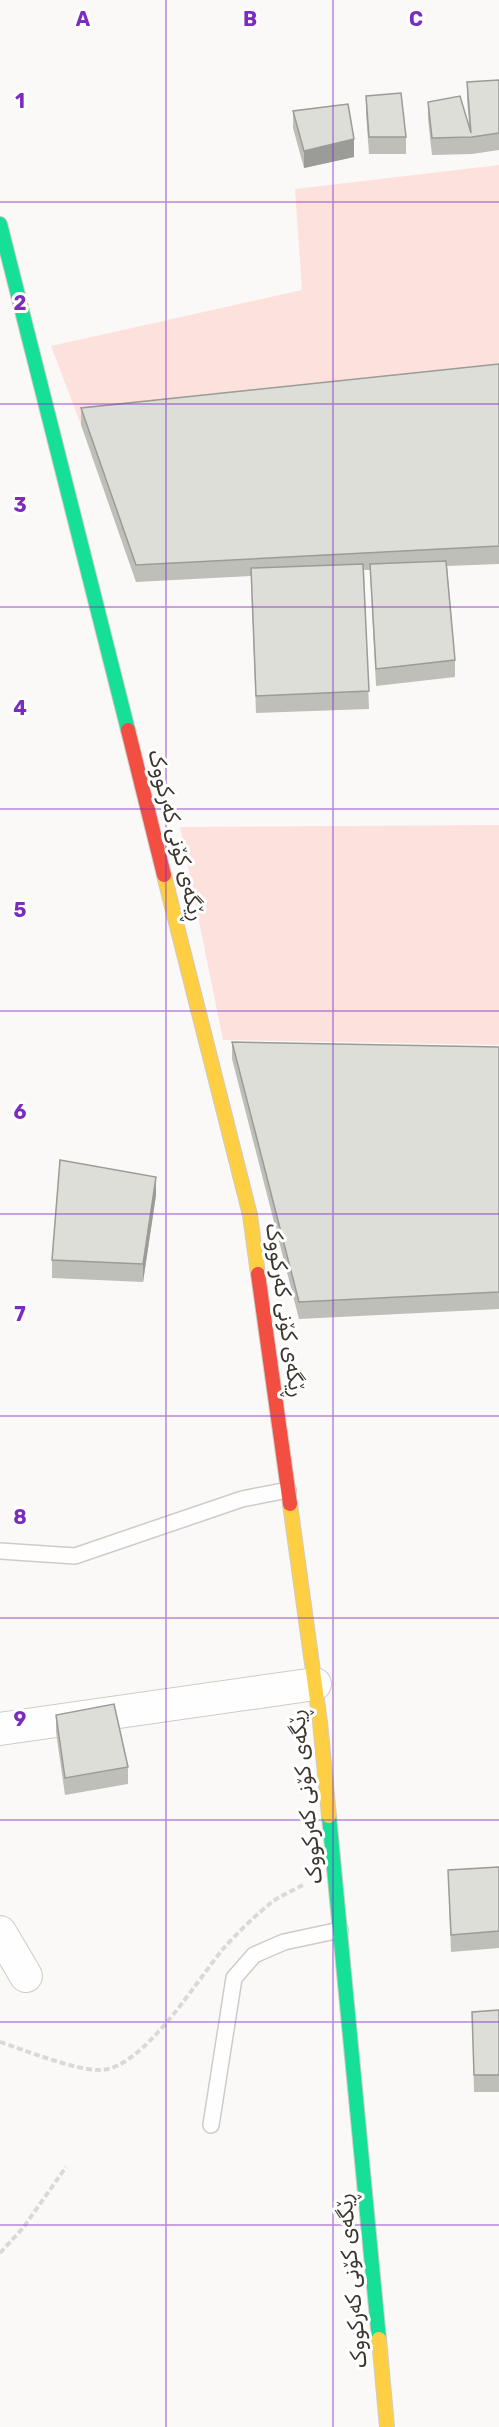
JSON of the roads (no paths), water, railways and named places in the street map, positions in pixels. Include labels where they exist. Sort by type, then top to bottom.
[{"type":"street","name":"ڕێگەی کۆنی کەرکووک","points":[[0,224],[250,1215],[315,1684],[387,2427]]},
{"type":"street","points":[[0,1729],[315,1684]]},
{"type":"street","points":[[0,1932],[26,1976]]},
{"type":"lane","points":[[0,1551],[75,1556],[242,1499],[288,1490]]},
{"type":"lane","points":[[211,2125],[234,1978],[254,1955],[284,1942],[340,1930]]}]
